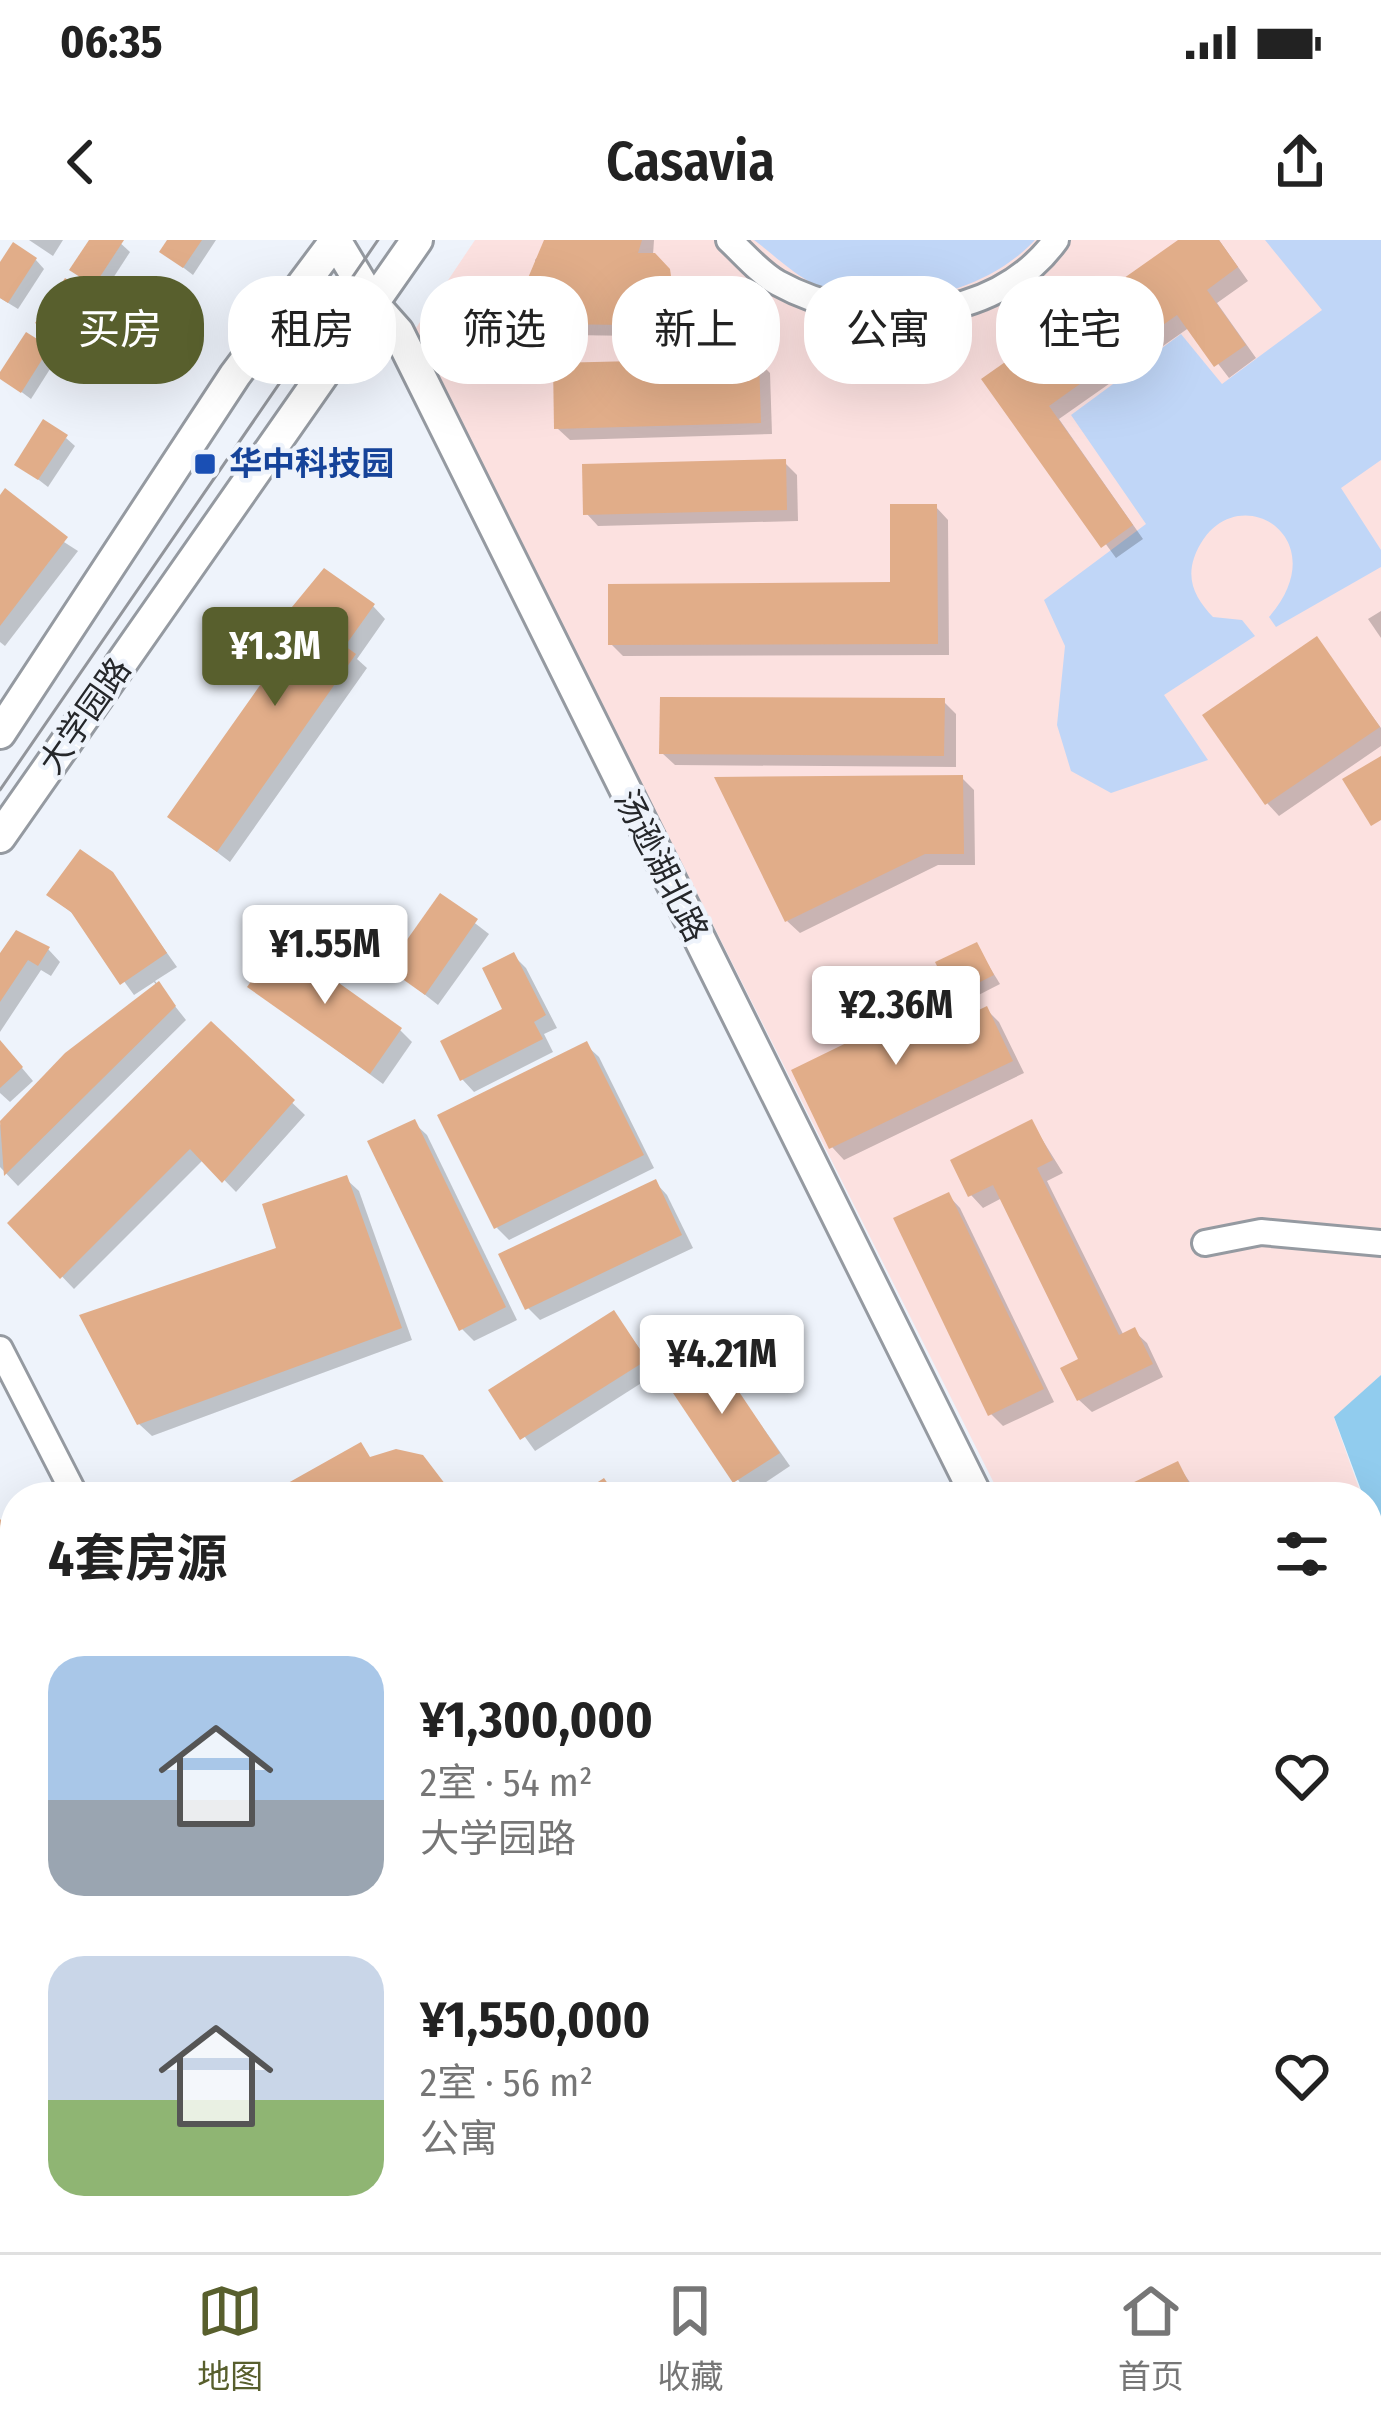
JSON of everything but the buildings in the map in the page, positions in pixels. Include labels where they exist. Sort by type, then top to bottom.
[{"type":"main road","name":"大学园路","points":[[0,733],[235,375],[334,240]]},
{"type":"main road","name":"汤逊湖北路","points":[[334,240],[356,276]]},
{"type":"main road","name":"大学园路","points":[[393,276],[417,240]]},
{"type":"main road","name":"汤逊湖北路","points":[[396,335],[409,352],[970,1482]]},
{"type":"main road","name":"大学园路","points":[[0,837],[318,384]]},
{"type":"street","points":[[729,240],[775,281],[842,310],[916,315],[986,295],[1046,253],[1056,240]]},
{"type":"street","points":[[1204,1244],[1261,1232],[1381,1243]]},
{"type":"street","points":[[0,1349],[68,1482]]},
{"type":"shaded area","points":[[475,240],[1381,240],[1381,1375],[1334,1418],[1357,1482],[993,1482],[441,384],[588,384],[588,276],[451,276]]},
{"type":"shaded area","points":[[754,240],[1035,240],[1014,259],[972,282],[972,276],[804,278]]},
{"type":"shaded area","points":[[1265,240],[1381,240],[1381,460],[1341,488],[1381,550],[1381,567],[1276,627],[1269,617],[1288,587],[1293,560],[1286,538],[1271,523],[1251,516],[1229,518],[1209,532],[1194,558],[1194,590],[1213,617],[1242,620],[1255,636],[1164,695],[1208,760],[1111,793],[1071,771],[1057,725],[1065,646],[1044,600],[1146,524],[1071,415],[1113,384],[1164,384],[1164,347],[1181,334],[1222,384],[1322,310]]},
{"type":"shaded area","points":[[1381,1375],[1381,1482],[1358,1482],[1334,1417]]},
{"type":"tram line","points":[[0,790],[378,240]]},
{"type":"place","name":"华中科技园","points":[[205,464]]}]
